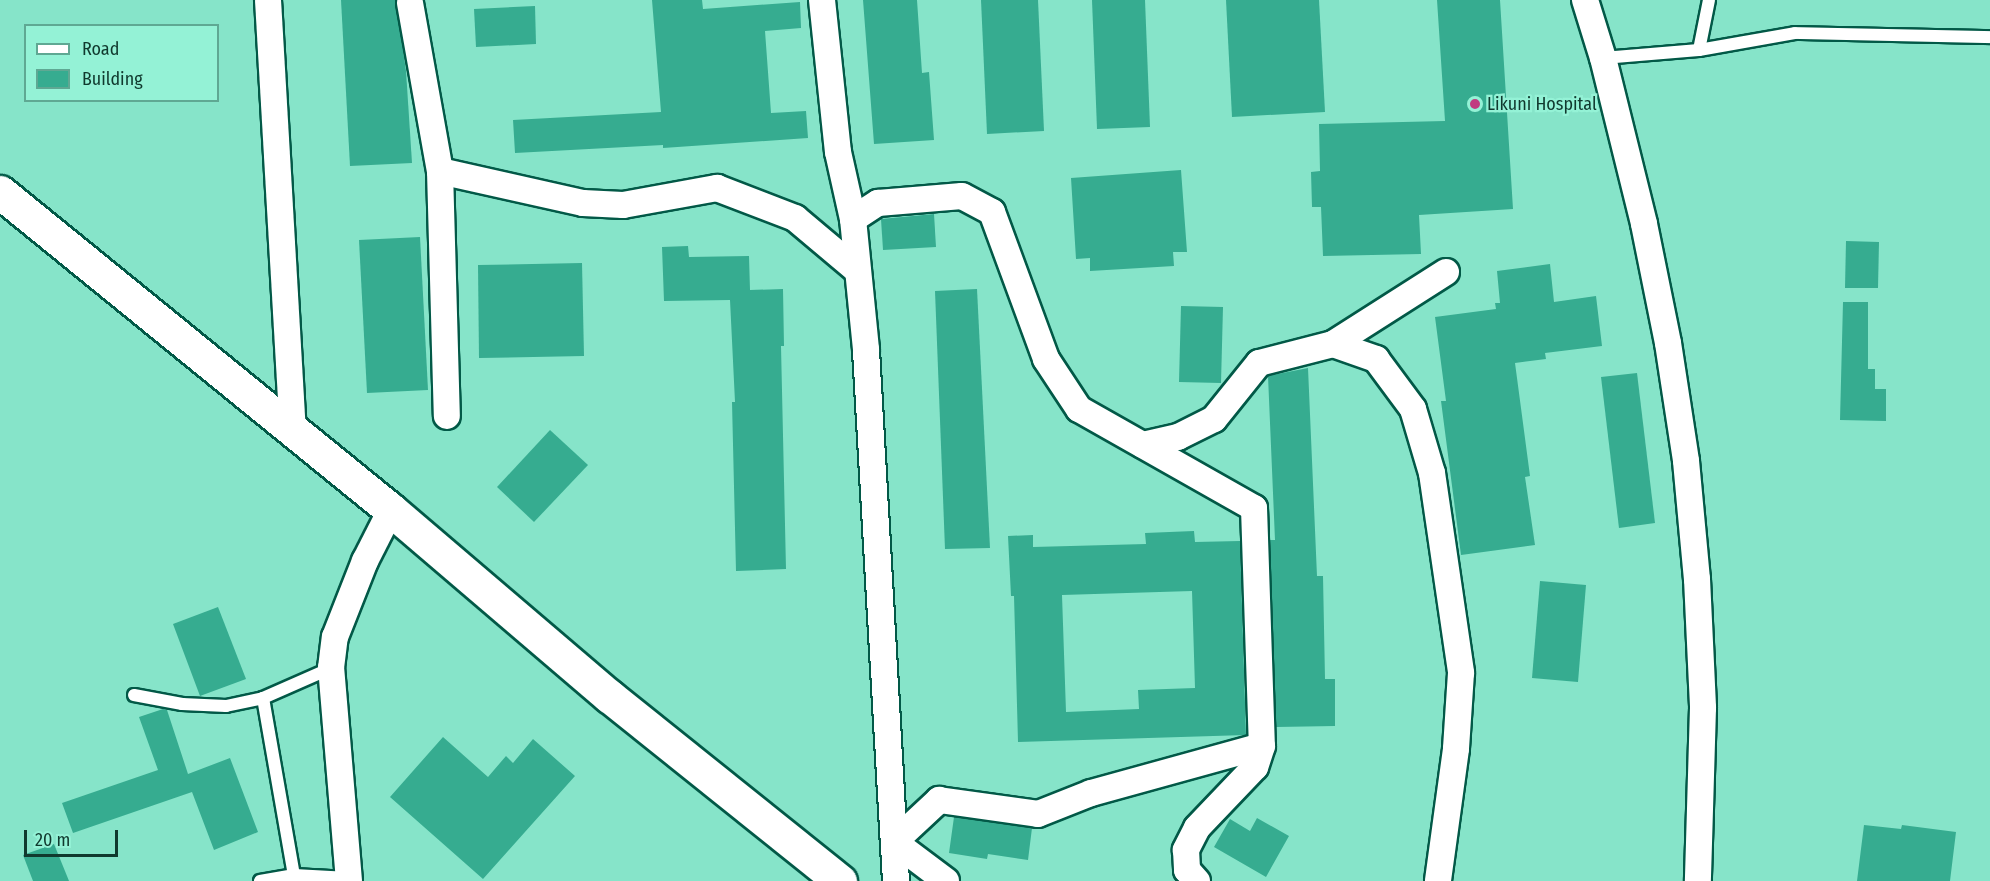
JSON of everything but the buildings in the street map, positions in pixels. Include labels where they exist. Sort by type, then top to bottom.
[{"type":"main road","points":[[3,191],[391,510],[609,696],[828,877]]},
{"type":"street","points":[[267,0],[292,430]]},
{"type":"street","points":[[822,0],[837,153],[853,219],[866,350],[896,881]]},
{"type":"street","points":[[1585,0],[1603,58],[1646,235],[1668,344],[1686,460],[1697,579],[1702,708],[1698,881]]},
{"type":"street","points":[[410,3],[440,171],[447,416]]},
{"type":"street","points":[[440,171],[583,203],[623,205],[717,188],[795,218],[858,271]]},
{"type":"street","points":[[853,219],[878,203],[962,196],[992,212],[1046,359],[1079,409],[1254,508],[1262,746],[1255,767],[1197,828],[1186,850],[1187,870],[1197,881]]},
{"type":"street","points":[[1143,445],[1178,437],[1214,419],[1258,363],[1333,344],[1446,272]]},
{"type":"street","points":[[1333,344],[1376,359],[1413,409],[1432,473],[1461,673],[1456,749],[1438,881]]},
{"type":"street","points":[[349,879],[331,668],[335,637],[364,561],[391,510]]},
{"type":"street","points":[[894,842],[939,800],[1038,814],[1091,793],[1262,746]]},
{"type":"street","points":[[894,842],[946,881]]},
{"type":"lane","points":[[1699,50],[1709,0]]},
{"type":"lane","points":[[1603,58],[1699,50],[1795,33],[1990,37]]},
{"type":"lane","points":[[134,695],[182,704],[226,706],[263,698],[331,668]]},
{"type":"lane","points":[[263,698],[294,875]]},
{"type":"lane","points":[[260,881],[294,875],[349,879]]},
{"type":"place","name":"Likuni Hospital","points":[[1475,104]]}]
